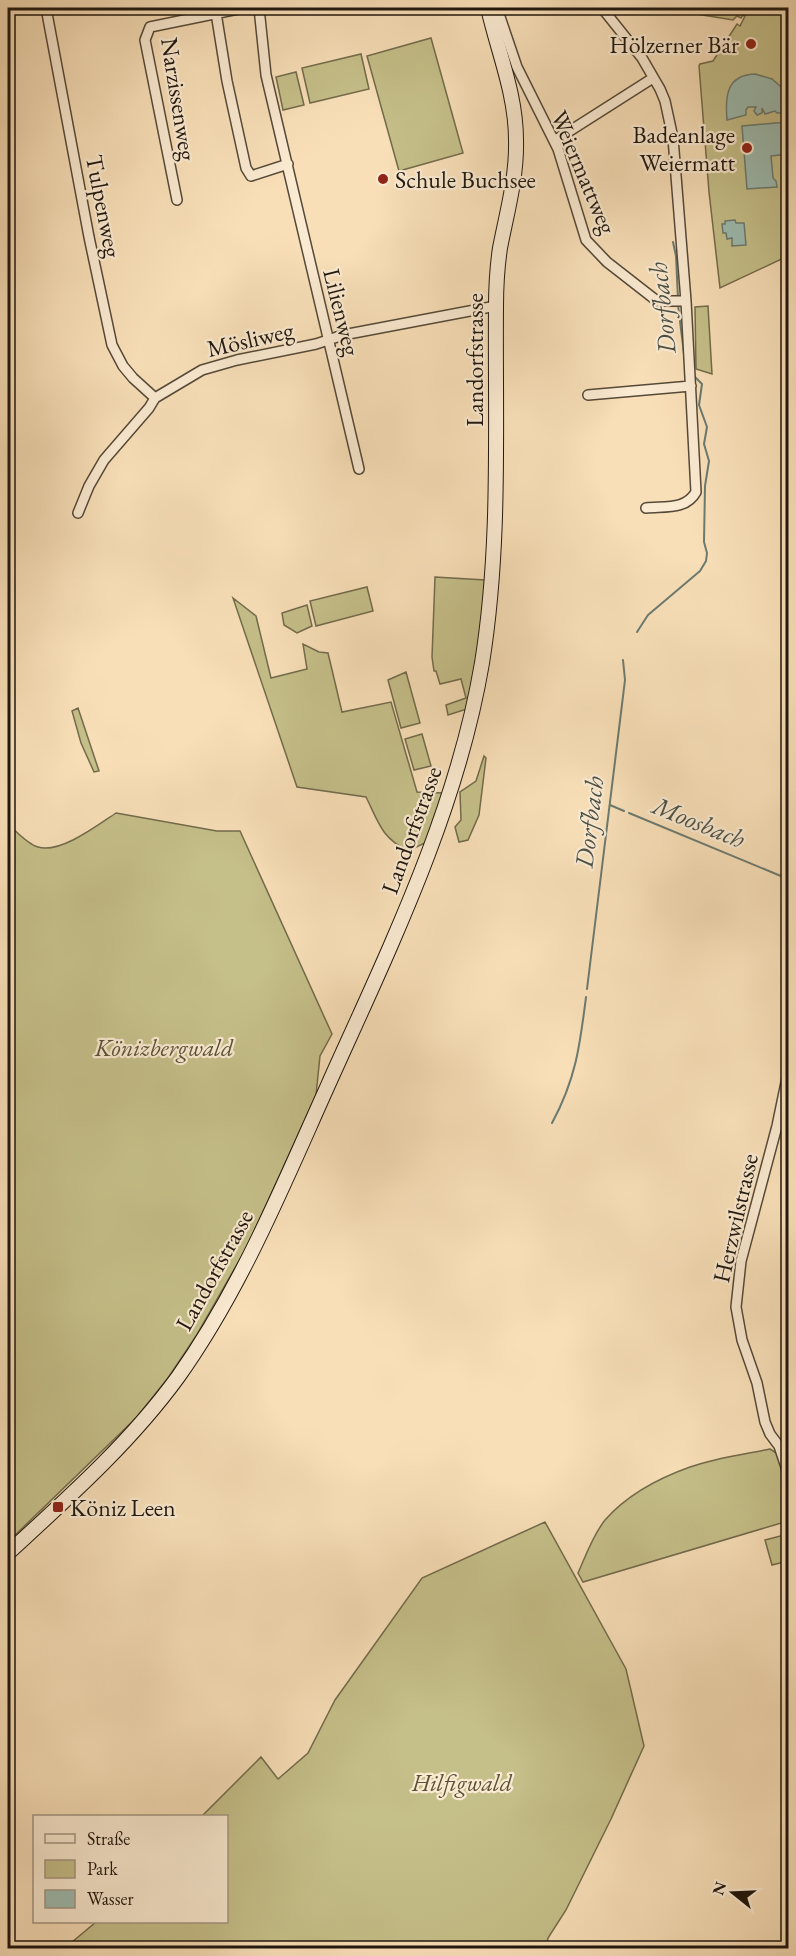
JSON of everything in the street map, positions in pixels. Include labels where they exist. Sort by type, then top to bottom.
[{"type":"street","name":"Tulpenweg","points":[[46,8],[89,237],[112,345],[128,372],[155,398]]},
{"type":"street","name":"Narzissenweg","points":[[177,200],[145,40],[150,27],[243,8]]},
{"type":"street","name":"Lilienweg","points":[[259,8],[266,75],[358,469]]},
{"type":"street","name":"Landorfstrasse","points":[[8,1553],[73,1493],[138,1427],[177,1378],[203,1339],[241,1271],[280,1193],[426,863],[447,804],[470,721],[487,630],[496,488],[498,265],[512,191],[516,136],[512,95],[488,8]]},
{"type":"street","name":"Weiermattweg","points":[[497,8],[517,67],[554,141],[586,240],[607,262],[657,301],[686,301]]},
{"type":"street","points":[[602,8],[642,58],[654,78],[665,101],[674,138],[686,301],[696,492],[684,505],[646,508]]},
{"type":"street","points":[[216,13],[225,73],[246,168],[251,176],[288,164]]},
{"type":"street","points":[[554,141],[654,78]]},
{"type":"street","name":"Mösliweg","points":[[78,513],[89,486],[104,460],[155,398],[189,376],[217,365],[343,335],[496,306]]},
{"type":"street","points":[[588,395],[691,386]]},
{"type":"street","name":"Herzwilstrasse","points":[[789,1073],[743,1252],[736,1290],[736,1316],[765,1422],[770,1434],[784,1445],[789,1473]]},
{"type":"green space","name":"Badeanlage Weiermatt","points":[[678,8],[788,8],[788,256],[720,288],[709,192],[699,66],[713,61],[737,24],[740,26],[745,16],[741,18],[737,16],[733,20],[678,11]]},
{"type":"green space","points":[[431,38],[463,153],[399,171],[367,56]]},
{"type":"green space","points":[[361,54],[369,89],[310,103],[302,68]]},
{"type":"green space","points":[[296,72],[304,105],[283,110],[276,77]]},
{"type":"green space","points":[[708,306],[712,374],[696,369],[695,307]]},
{"type":"green space","points":[[435,577],[485,580],[481,630],[467,709],[448,715],[446,705],[466,698],[461,679],[440,684],[436,671],[434,671],[432,657]]},
{"type":"green space","points":[[367,587],[373,611],[316,626],[310,601]]},
{"type":"green space","points":[[233,598],[256,616],[271,678],[307,669],[303,644],[319,652],[328,653],[342,712],[391,702],[417,792],[443,793],[427,842],[408,851],[399,846],[386,835],[366,797],[297,787]]},
{"type":"green space","points":[[307,605],[312,626],[297,633],[284,625],[282,613]]},
{"type":"green space","points":[[406,672],[420,723],[401,728],[388,680]]},
{"type":"green space","points":[[78,708],[99,771],[94,772],[81,743],[72,711]]},
{"type":"green space","points":[[422,734],[431,766],[414,770],[405,739]]},
{"type":"green space","points":[[484,756],[486,758],[479,815],[468,840],[459,842],[455,827],[461,820],[460,792],[476,781]]},
{"type":"green space","name":"Könizbergwald","points":[[116,813],[217,831],[240,831],[332,1034],[320,1056],[316,1095],[248,1245],[196,1336],[168,1378],[136,1418],[8,1542],[8,824],[30,843],[47,848],[78,837]]},
{"type":"green space","points":[[770,1449],[778,1454],[788,1483],[783,1487],[788,1488],[788,1521],[583,1582],[578,1573],[597,1532],[605,1520],[633,1495],[678,1471],[719,1459]]},
{"type":"green space","name":"Hilfigwald","points":[[545,1522],[626,1669],[644,1746],[566,1910],[548,1938],[546,1948],[65,1948],[95,1923],[228,1923],[228,1815],[203,1815],[261,1757],[278,1779],[308,1753],[335,1700],[422,1578]]},
{"type":"green space","points":[[788,1534],[788,1561],[772,1565],[765,1540]]},
{"type":"water","points":[[755,74],[772,79],[788,93],[788,113],[775,111],[765,114],[762,108],[762,113],[757,115],[754,111],[756,107],[748,107],[746,115],[727,120],[726,103],[729,89],[738,78]]},
{"type":"water","points":[[787,122],[788,154],[771,156],[773,178],[777,187],[747,189],[742,126]]},
{"type":"water","points":[[735,220],[736,223],[744,223],[746,245],[732,246],[732,238],[727,239],[726,233],[723,233],[722,224],[725,224],[725,221]]},
{"type":"waterway","name":"Dorfbach","points":[[673,242],[678,299]]},
{"type":"waterway","name":"Dorfbach","points":[[678,305],[686,370]]},
{"type":"waterway","name":"Dorfbach","points":[[637,632],[648,615],[700,571],[706,561],[705,486],[709,461],[704,444],[707,427],[699,405],[702,384],[694,376]]},
{"type":"waterway","name":"Dorfbach","points":[[587,989],[625,680],[623,660]]},
{"type":"waterway","name":"Moosbach","points":[[610,805],[624,811]]},
{"type":"waterway","name":"Moosbach","points":[[629,813],[788,879]]},
{"type":"waterway","name":"Dorfbach","points":[[552,1123],[572,1076],[586,997]]},
{"type":"place","name":"Hölzerner Bär","points":[[751,44]]},
{"type":"place","name":"Badeanlage Weiermatt","points":[[747,148]]},
{"type":"place","name":"Schule Buchsee","points":[[383,179]]},
{"type":"place","name":"Köniz Leen","points":[[58,1507]]}]
